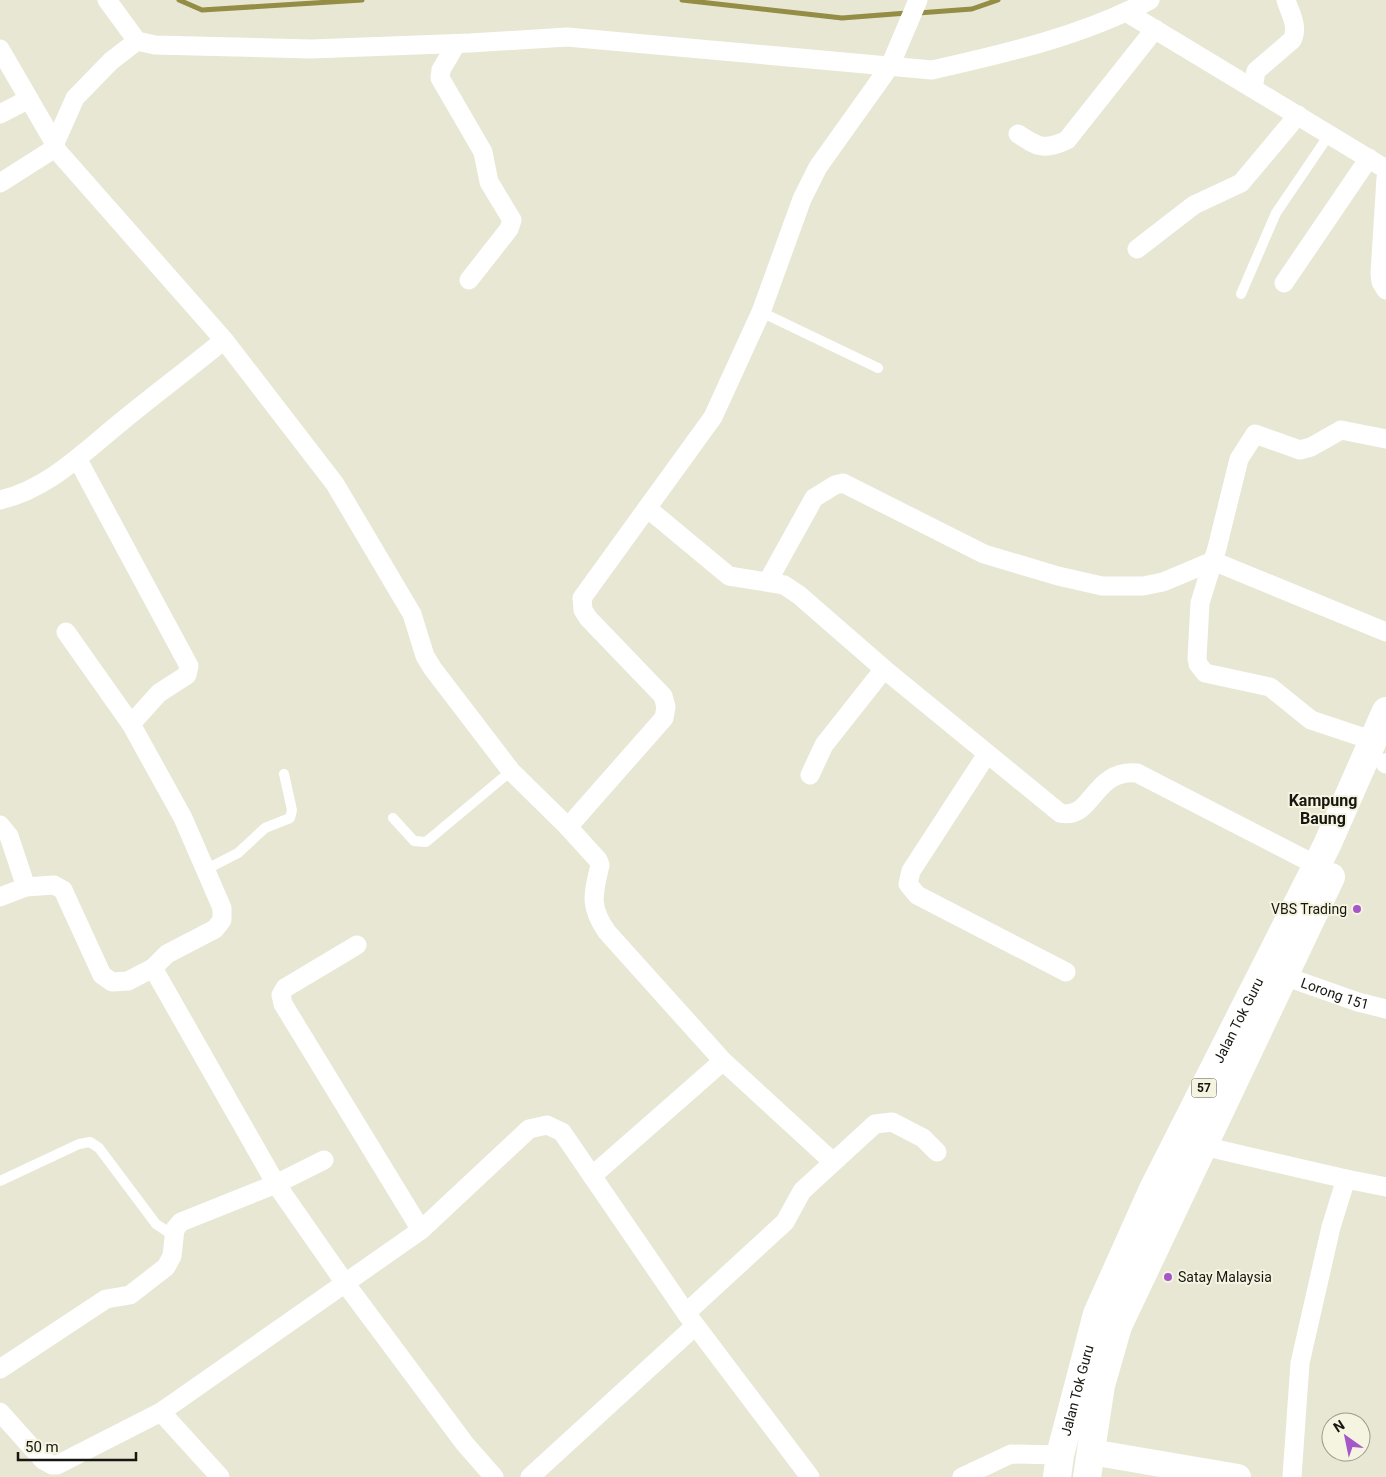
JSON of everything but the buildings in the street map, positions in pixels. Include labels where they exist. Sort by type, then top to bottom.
[{"type":"main road","name":"Jalan Tok Guru","points":[[1089,1464],[1101,1385],[1118,1326],[1284,976],[1383,757],[1386,711]]},
{"type":"main road","name":"Jalan Tok Guru","points":[[1059,1466],[1097,1314],[1153,1189],[1316,865],[1383,757]]},
{"type":"street","points":[[107,0],[137,41],[155,45],[311,49],[456,44],[567,37],[892,61],[932,70],[991,57],[1060,38],[1126,12],[1150,0]]},
{"type":"street","points":[[568,827],[664,718],[666,707],[662,696],[588,618],[582,605],[588,587],[713,416],[761,312],[802,199],[818,167],[892,61],[918,0]]},
{"type":"street","points":[[1253,88],[1256,71],[1292,40],[1295,35],[1296,28],[1286,0]]},
{"type":"street","points":[[1126,12],[1386,169]]},
{"type":"street","points":[[1018,134],[1038,146],[1053,147],[1068,140],[1155,29]]},
{"type":"street","points":[[0,183],[55,146],[75,98],[111,60],[137,41]]},
{"type":"street","points":[[456,44],[441,70],[440,78],[484,154],[489,182],[512,220],[509,229],[468,280]]},
{"type":"street","points":[[0,49],[55,146],[224,340],[335,484],[412,614],[429,662],[511,771],[568,827],[598,860],[600,865],[593,895],[593,906],[596,916],[607,932],[723,1061],[833,1162]]},
{"type":"street","points":[[0,114],[29,99]]},
{"type":"street","points":[[1137,249],[1191,207],[1242,182],[1298,116]]},
{"type":"street","points":[[1284,283],[1369,158]]},
{"type":"street","points":[[1386,178],[1380,273],[1381,282],[1386,290]]},
{"type":"street","points":[[0,499],[25,493],[78,460],[120,423],[224,340]]},
{"type":"street","points":[[1383,757],[1311,720],[1270,687],[1210,675],[1200,670],[1197,658],[1200,603],[1213,561],[1239,459],[1254,434],[1300,450],[1311,447],[1341,430],[1386,439]]},
{"type":"street","points":[[78,460],[189,666],[187,674],[159,693],[131,724]]},
{"type":"street","points":[[768,582],[813,500],[840,483],[847,484],[984,554],[1058,576],[1102,586],[1143,586],[1163,582],[1213,561],[1386,632]]},
{"type":"street","points":[[647,508],[722,572],[729,576],[784,585],[798,595],[884,669],[1060,813],[1069,815],[1076,813],[1083,808],[1103,782],[1111,777],[1129,772],[1138,773],[1316,865]]},
{"type":"street","points":[[0,897],[26,887],[54,885],[63,890],[100,972],[107,979],[116,983],[123,983],[153,968],[167,954],[215,929],[222,920],[222,908],[183,818],[131,724],[66,632]]},
{"type":"street","points":[[810,775],[824,745],[884,669]]},
{"type":"street","points":[[987,754],[911,871],[908,884],[917,895],[1066,972]]},
{"type":"street","points":[[0,825],[9,836],[26,887]]},
{"type":"street","points":[[357,945],[285,988],[281,995],[283,1004],[421,1230]]},
{"type":"street","points":[[153,968],[276,1184],[345,1283],[465,1444],[494,1477]]},
{"type":"street","name":"Lorong 151","points":[[1284,976],[1386,1010]]},
{"type":"street","points":[[592,1176],[723,1061]]},
{"type":"street","points":[[530,1477],[691,1320],[786,1222],[802,1191],[875,1124],[886,1121],[892,1122],[924,1138],[937,1152]]},
{"type":"street","points":[[0,1412],[42,1460],[58,1465],[161,1412],[421,1230],[529,1129],[547,1126],[562,1132],[691,1320],[810,1477]]},
{"type":"street","points":[[1203,1146],[1386,1187]]},
{"type":"street","points":[[0,1369],[106,1299],[134,1293],[169,1264],[177,1225],[184,1220],[276,1184],[324,1160]]},
{"type":"street","points":[[1292,1477],[1300,1362],[1331,1227],[1346,1179]]},
{"type":"street","points":[[161,1412],[220,1477]]},
{"type":"street","points":[[962,1477],[1011,1454],[1059,1466]]},
{"type":"street","points":[[1089,1464],[1238,1477]]},
{"type":"lane","points":[[1241,294],[1276,213],[1329,135]]},
{"type":"lane","points":[[761,312],[878,368]]},
{"type":"lane","points":[[393,818],[414,841],[426,842],[511,771]]},
{"type":"lane","points":[[205,870],[238,853],[266,828],[290,818],[292,810],[284,774]]},
{"type":"lane","points":[[0,1181],[79,1144],[90,1142],[95,1144],[106,1157],[156,1224],[174,1236]]},
{"type":"waterway","points":[[179,0],[202,10],[362,0]]},
{"type":"waterway","points":[[682,0],[842,18],[907,13]]},
{"type":"waterway","points":[[918,13],[972,9],[998,0]]},
{"type":"place","name":"VBS Trading","points":[[1357,909]]},
{"type":"place","name":"Satay Malaysia","points":[[1168,1277]]},
{"type":"district","name":"Kampung Baung","points":[[1323,809]]}]
